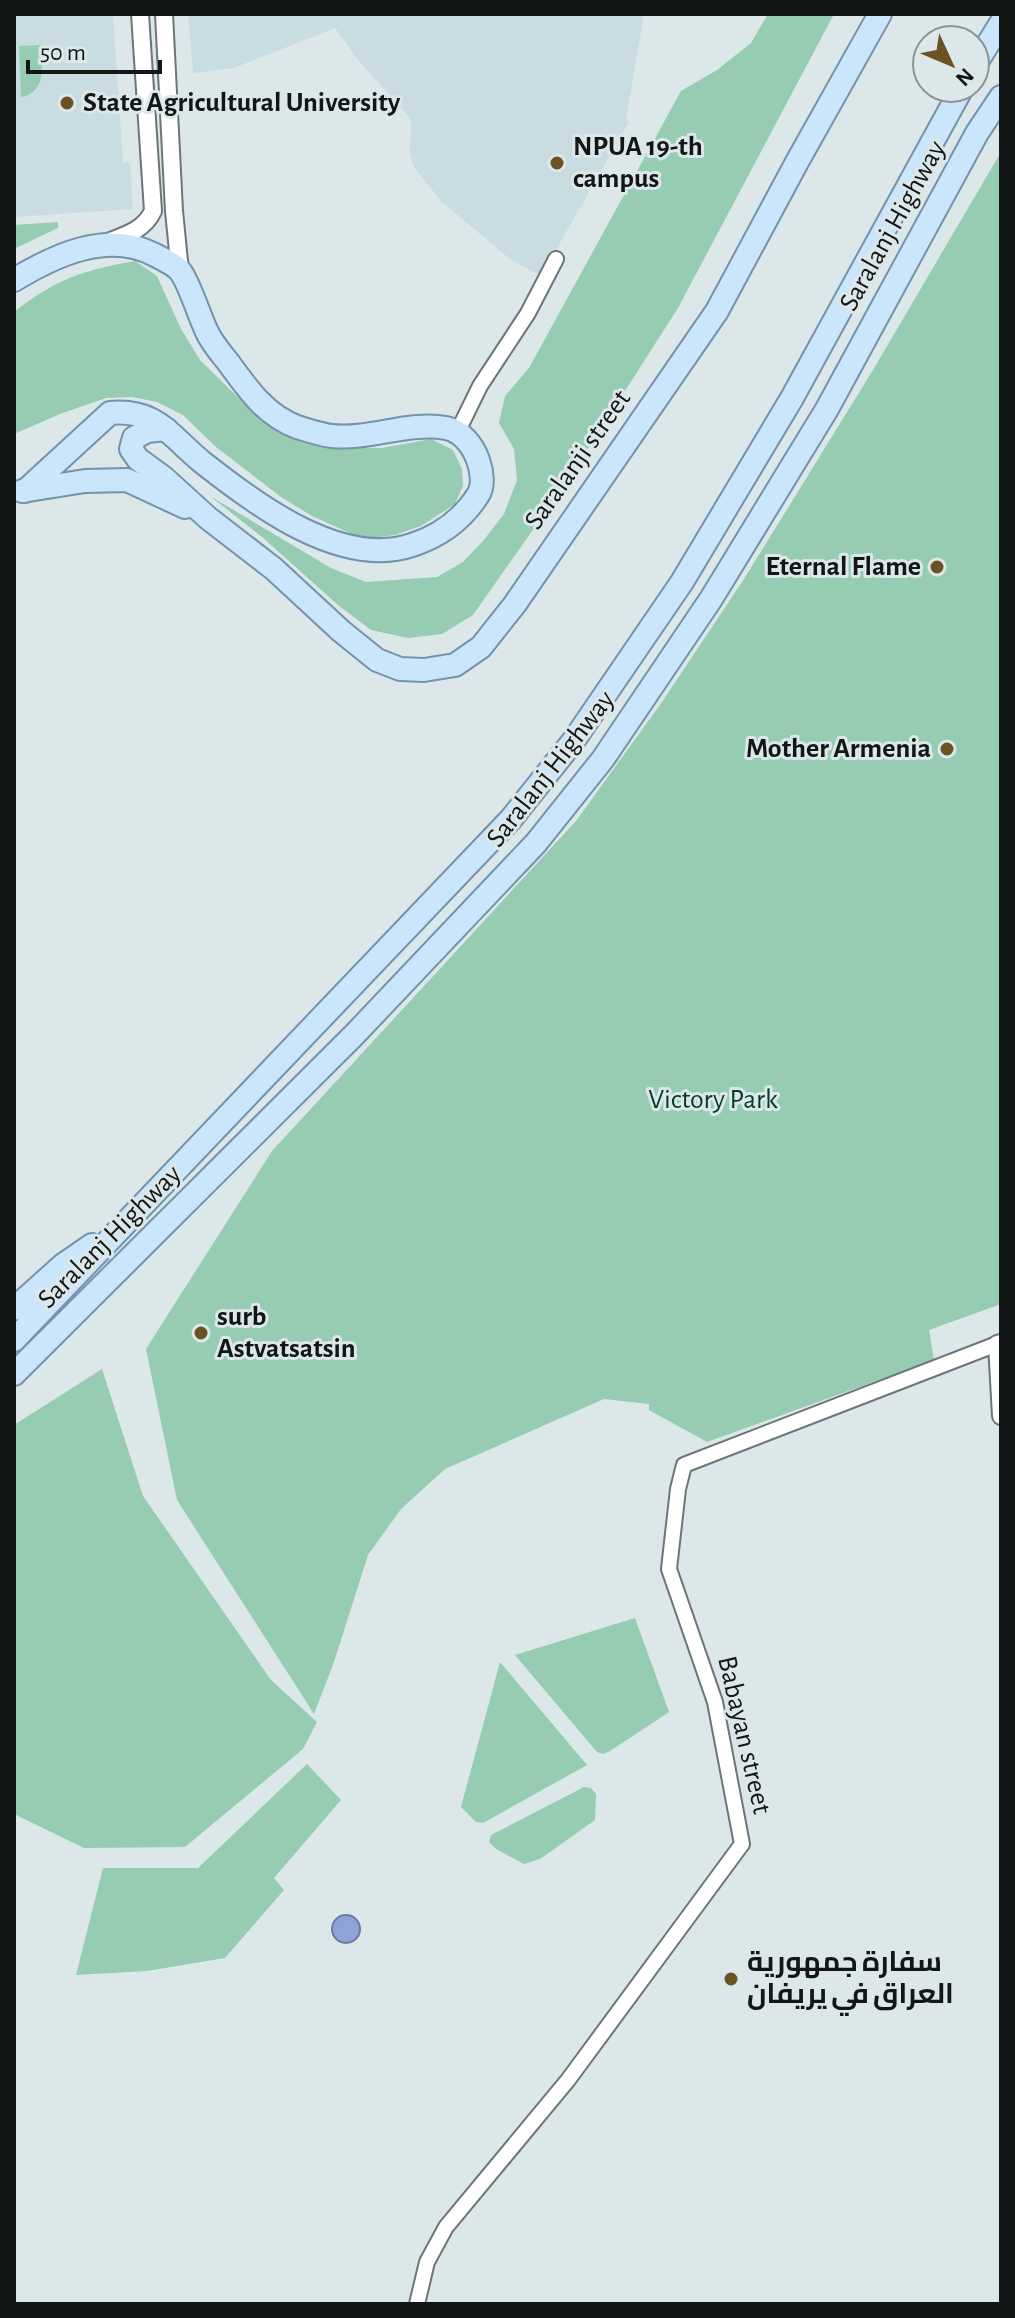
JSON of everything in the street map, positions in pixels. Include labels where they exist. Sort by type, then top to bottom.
[{"type":"main road","name":"Saralanji street","points":[[208,518],[274,569],[377,660],[400,669],[424,670],[455,665],[481,647],[515,604],[717,311],[880,14]]},
{"type":"main road","name":"Saralanj Highway","points":[[14,1374],[355,1034],[536,843],[603,759],[711,599],[827,409],[977,133],[1001,97]]},
{"type":"main road","name":"Saralanj Highway","points":[[14,1340],[511,819],[574,740],[682,582],[784,411],[953,104]]},
{"type":"main road","points":[[14,280],[55,258],[102,244],[128,245],[146,250],[180,271],[209,337],[254,397],[271,412],[295,426],[331,436],[448,428],[464,437],[482,469],[480,492],[463,515],[443,532],[404,548],[379,551],[329,541],[269,511],[226,481],[166,429],[129,411],[110,413],[19,492]]},
{"type":"main road","points":[[166,429],[147,431],[134,438],[131,449],[138,459],[208,518]]},
{"type":"main road","points":[[19,492],[85,481],[127,480],[208,518]]},
{"type":"main road","points":[[14,1309],[63,1265],[129,1219]]},
{"type":"street","points":[[102,244],[142,227],[153,211],[140,14]]},
{"type":"street","points":[[164,14],[180,271]]},
{"type":"street","points":[[457,433],[480,386],[528,313],[556,259]]},
{"type":"street","points":[[999,1344],[1001,1416]]},
{"type":"street","name":"Babayan street","points":[[417,2304],[427,2262],[446,2227],[568,2080],[742,1844],[715,1702],[669,1569],[678,1489],[684,1465],[999,1344]]},
{"type":"shaded area","name":"State Agricultural University","points":[[14,14],[113,14],[123,163],[130,163],[133,209],[14,217]]},
{"type":"shaded area","points":[[188,14],[644,14],[626,120],[629,122],[541,276],[510,259],[442,202],[414,167],[410,155],[411,119],[359,61],[335,28],[234,68],[193,73]]},
{"type":"green space","points":[[768,14],[834,14],[678,308],[570,477],[473,615],[442,634],[408,638],[371,630],[210,496],[331,568],[366,582],[437,577],[463,562],[504,514],[517,480],[514,449],[499,423],[505,396],[529,368],[681,91],[717,70],[751,43]]},
{"type":"green space","points":[[41,45],[39,84],[35,90],[21,97],[19,46]]},
{"type":"green space","name":"Victory Park","points":[[1001,152],[1001,1304],[929,1330],[934,1360],[707,1442],[649,1410],[649,1404],[604,1399],[445,1469],[401,1509],[368,1555],[314,1714],[177,1500],[146,1349],[272,1151],[576,821],[662,702],[744,579],[873,370]]},
{"type":"green space","points":[[58,222],[58,228],[14,249],[14,225]]},
{"type":"green space","points":[[135,261],[157,276],[181,329],[200,360],[258,417],[286,433],[319,445],[382,448],[431,439],[453,450],[462,469],[463,486],[455,504],[421,526],[395,535],[363,539],[312,516],[281,497],[216,447],[183,415],[157,402],[132,397],[106,398],[14,434],[14,312],[43,291],[71,278]]},
{"type":"green space","points":[[102,1369],[143,1496],[271,1680],[317,1722],[303,1749],[185,1847],[84,1848],[14,1814],[14,1425]]},
{"type":"green space","points":[[635,1618],[669,1712],[603,1754],[597,1752],[515,1655]]},
{"type":"green space","points":[[500,1662],[587,1765],[483,1823],[476,1822],[461,1807]]},
{"type":"green space","points":[[307,1764],[341,1800],[274,1878],[284,1890],[225,1958],[147,1971],[76,1975],[103,1868],[198,1868]]},
{"type":"green space","points":[[584,1787],[591,1788],[596,1794],[595,1820],[540,1859],[524,1864],[489,1842],[491,1835]]},
{"type":"water","points":[[346,1915],[356,1919],[360,1929],[356,1939],[346,1943],[336,1939],[332,1929],[336,1919]]},
{"type":"place","name":"State Agricultural University","points":[[67,103]]},
{"type":"place","name":"NPUA 19-th campus","points":[[557,163]]},
{"type":"place","name":"Eternal Flame","points":[[937,567]]},
{"type":"place","name":"Mother Armenia","points":[[947,749]]},
{"type":"place","name":"surb Astvatsatsin","points":[[201,1333]]},
{"type":"place","name":"سفارة جمهورية العراق في يريفان","points":[[731,1979]]}]
